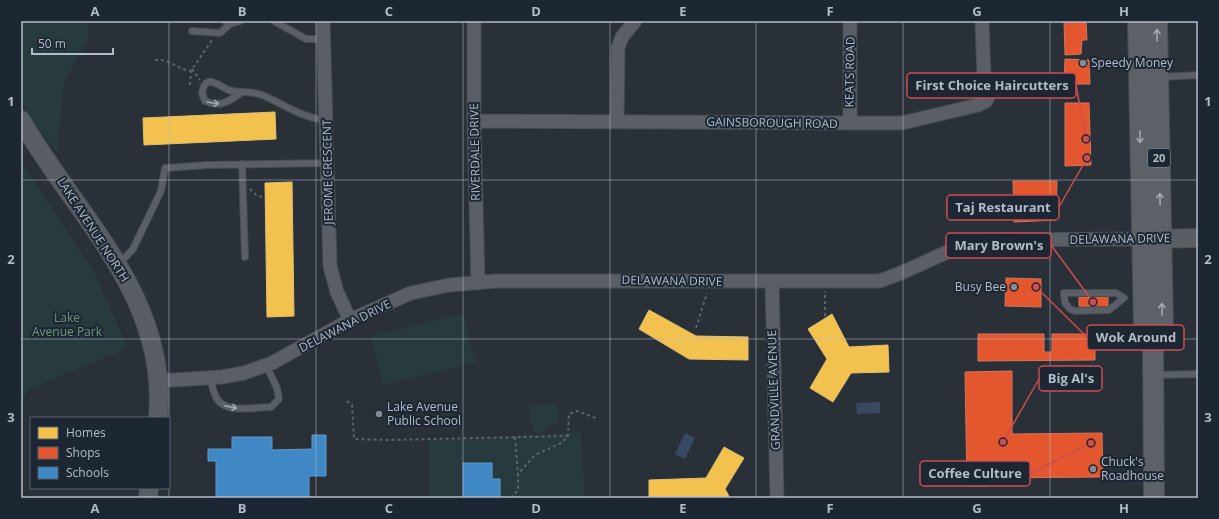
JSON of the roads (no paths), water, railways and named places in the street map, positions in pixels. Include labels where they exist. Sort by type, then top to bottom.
[{"type":"main road","name":"20","points":[[1138,21],[1140,98],[1152,239]]},
{"type":"main road","name":"20","points":[[1154,498],[1153,345],[1144,328],[1152,239],[1159,77],[1157,21]]},
{"type":"street","name":"JEROME CRESCENT","points":[[324,21],[329,163],[330,266],[338,292],[350,320]]},
{"type":"street","name":"RIVERDALE DRIVE","points":[[474,21],[474,121],[478,283]]},
{"type":"street","points":[[616,121],[618,48],[622,37],[635,21]]},
{"type":"street","name":"KEATS ROAD","points":[[850,21],[850,124]]},
{"type":"street","name":"GAINSBOROUGH ROAD","points":[[474,121],[850,124],[902,123],[978,105],[986,101],[989,94],[984,78],[982,21]]},
{"type":"street","name":"LAKE AVENUE NORTH","points":[[21,120],[118,265],[136,298],[148,330],[158,381],[158,417]]},
{"type":"street","name":"DELAWANA DRIVE","points":[[158,381],[210,378],[244,373],[266,365],[350,320],[411,293],[449,285],[592,280],[772,282],[879,281],[902,274],[968,243],[983,240],[1198,238]]},
{"type":"street","name":"GRANDVILLE AVENUE","points":[[772,282],[777,498]]},
{"type":"lane","points":[[192,31],[220,33],[228,22],[240,21]]},
{"type":"lane","points":[[274,21],[306,39],[324,39]]},
{"type":"lane","points":[[1140,98],[1159,77],[1198,75]]},
{"type":"lane","points":[[242,92],[222,104],[212,104],[205,101],[202,93],[205,85],[216,82],[230,91],[242,92],[262,94],[307,117],[315,120],[327,120]]},
{"type":"lane","points":[[118,265],[133,249],[161,191],[165,168],[242,164],[329,163]]},
{"type":"lane","points":[[242,164],[245,258]]},
{"type":"lane","points":[[1064,293],[1116,293],[1124,298],[1108,310],[1075,311],[1070,309],[1065,303],[1064,293]]},
{"type":"lane","points":[[210,378],[216,398],[222,405],[233,408],[271,407],[279,399],[277,388],[266,365]]},
{"type":"lane","points":[[1153,376],[1198,374]]},
{"type":"water","points":[[880,402],[880,413],[857,414],[856,403]]},
{"type":"water","points":[[685,433],[695,438],[685,459],[675,454]]},
{"type":"place","name":"Speedy Money","points":[[1083,63]]},
{"type":"place","name":"First Choice Haircutters","points":[[1086,139]]},
{"type":"place","name":"Taj Restaurant","points":[[1087,158]]},
{"type":"place","name":"Busy Bee","points":[[1014,287]]},
{"type":"place","name":"Wok Around","points":[[1036,287]]},
{"type":"place","name":"Mary Brown's","points":[[1093,302]]},
{"type":"place","name":"Lake Avenue Public School","points":[[379,414]]},
{"type":"place","name":"Big Al's","points":[[1003,442]]},
{"type":"place","name":"Coffee Culture","points":[[1091,443]]},
{"type":"place","name":"Chuck's Roadhouse","points":[[1093,469]]},
{"type":"park label","name":"Lake Avenue Park","points":[[67,325]]}]
